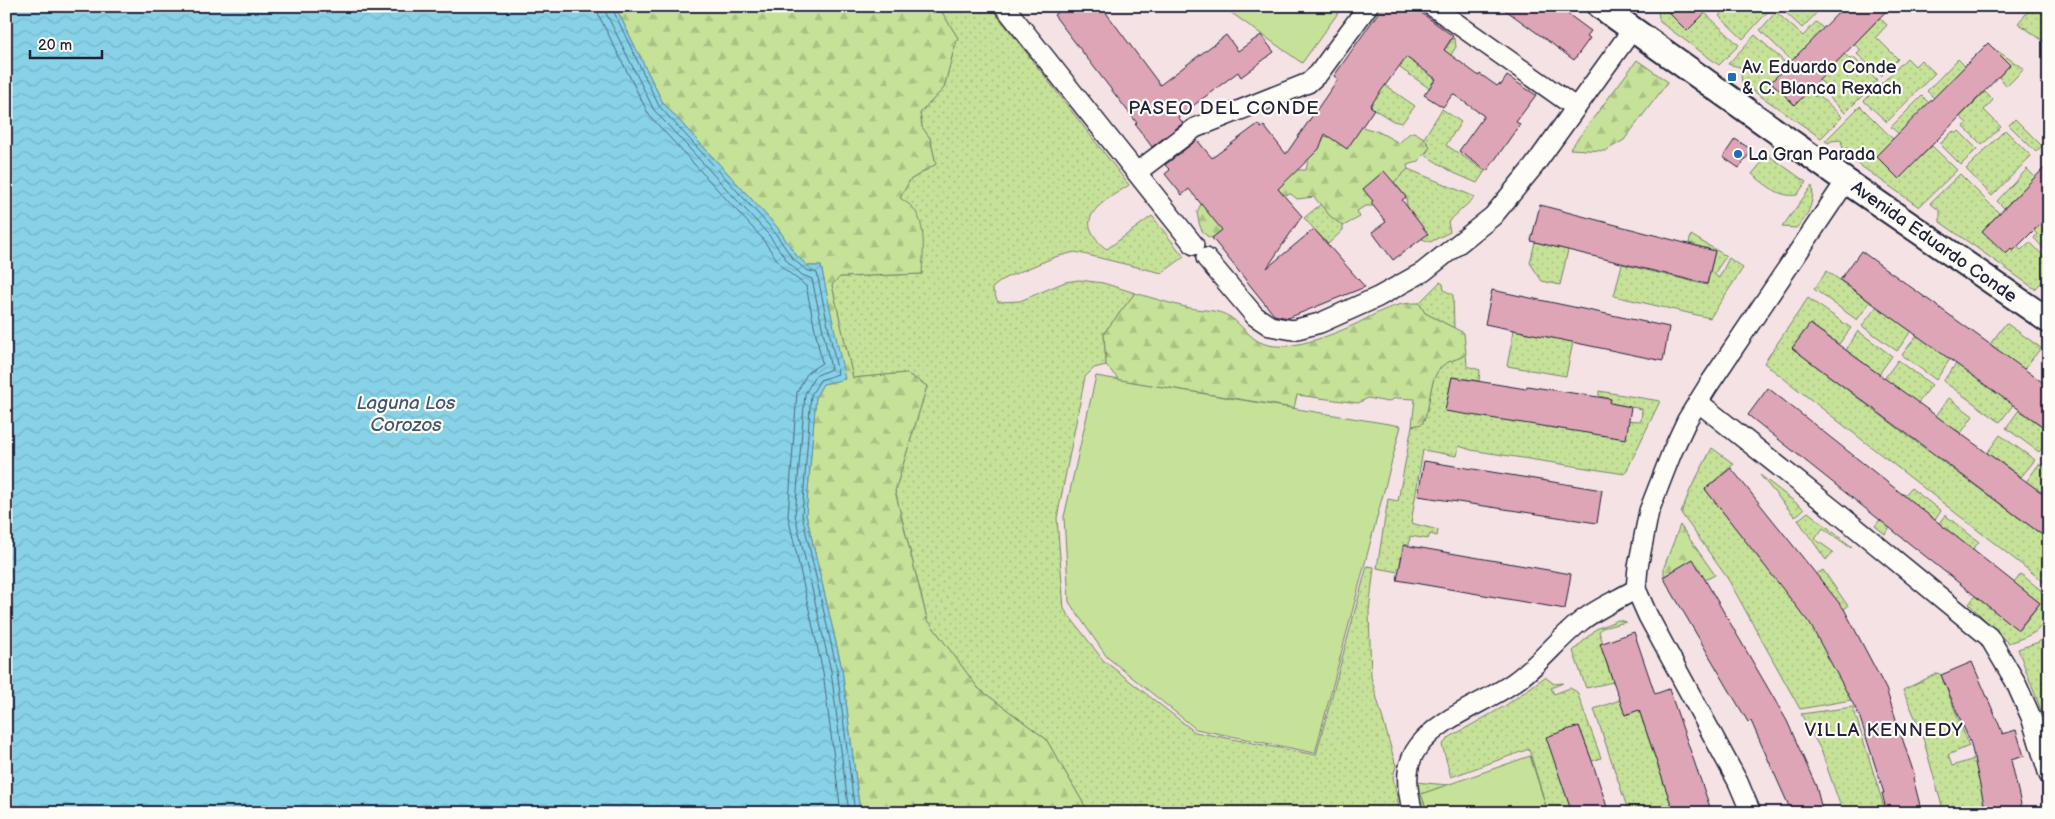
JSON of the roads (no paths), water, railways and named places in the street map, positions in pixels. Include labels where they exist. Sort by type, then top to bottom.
[{"type":"street","points":[[1004,6],[1200,251],[1255,316],[1270,326],[1293,330],[1320,323],[1378,297],[1423,272],[1494,216],[1534,166],[1575,107],[1629,19]]},
{"type":"street","points":[[1137,172],[1195,128],[1308,83],[1319,72],[1368,6]]},
{"type":"street","points":[[1432,6],[1575,107]]},
{"type":"street","name":"Avenida Eduardo Conde","points":[[1600,6],[1629,19],[1846,181],[2049,321]]},
{"type":"street","points":[[1751,813],[1738,782],[1648,616],[1636,589],[1649,511],[1672,452],[1698,402],[1846,181]]},
{"type":"street","points":[[1698,402],[1989,637],[2014,681],[2031,717],[2049,775]]},
{"type":"street","points":[[1413,813],[1406,786],[1408,771],[1418,747],[1428,736],[1440,726],[1514,682],[1539,663],[1579,623],[1593,612],[1636,589]]},
{"type":"water","name":"Laguna Los Corozos","points":[[6,6],[615,6],[663,103],[777,227],[796,255],[808,266],[821,266],[845,379],[823,384],[816,396],[806,514],[842,669],[860,813],[6,813]]},
{"type":"place","name":"Av. Eduardo Conde & C. Blanca Rexach","points":[[1732,77]]},
{"type":"place","name":"La Gran Parada","points":[[1738,154]]},
{"type":"district","name":"PASEO DEL CONDE","points":[[1224,108]]},
{"type":"district","name":"VILLA KENNEDY","points":[[1884,730]]}]
